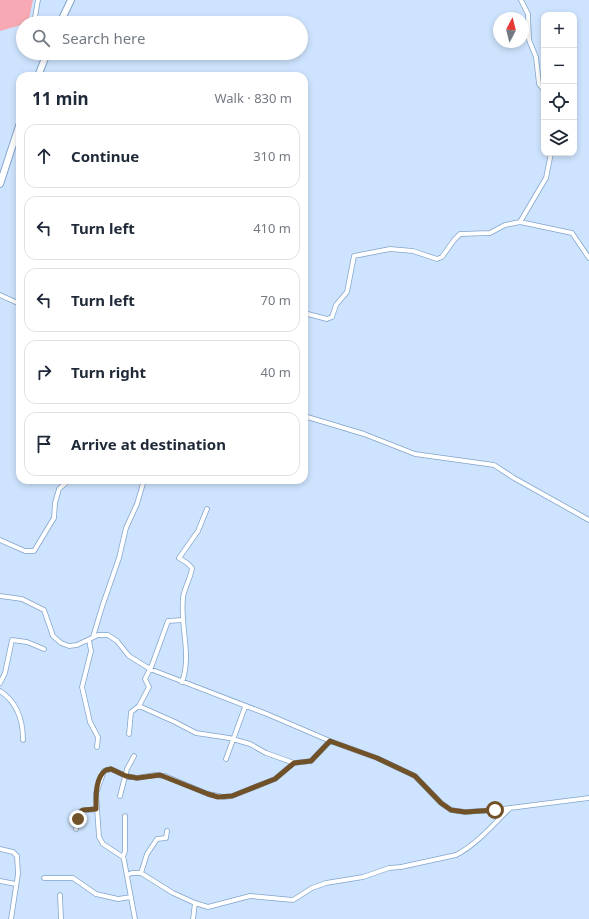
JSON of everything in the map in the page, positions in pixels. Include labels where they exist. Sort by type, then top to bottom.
[{"type":"main road","points":[[63,16],[71,0]]},
{"type":"main road","points":[[39,72],[44,60]]},
{"type":"main road","points":[[0,184],[16,135]]},
{"type":"street","points":[[35,16],[38,0]]},
{"type":"street","points":[[521,0],[528,14],[529,40],[536,57],[539,84],[541,86]]},
{"type":"street","points":[[520,222],[546,178],[550,156]]},
{"type":"street","points":[[308,315],[327,319],[332,318],[336,305],[347,292],[354,256],[390,249],[412,251],[437,259],[442,257],[460,234],[490,233],[505,225],[520,222],[572,233],[577,237],[589,258]]},
{"type":"street","points":[[0,295],[16,302]]},
{"type":"street","points":[[308,417],[358,432],[415,454],[494,465],[514,478],[589,520]]},
{"type":"street","points":[[0,540],[25,551],[34,551],[54,518],[55,503],[59,489],[65,484]]},
{"type":"street","points":[[97,746],[98,737],[90,722],[82,687],[91,651],[91,639],[119,558],[126,528],[137,504],[143,484]]},
{"type":"street","points":[[182,682],[187,655],[183,620],[183,597],[192,568],[179,558],[198,531],[207,509]]},
{"type":"street","points":[[0,596],[22,599],[44,610],[54,636],[61,643],[69,646],[77,645],[104,634],[113,637],[129,656],[150,669],[330,741],[377,758],[415,776],[441,803],[451,810],[465,812],[589,798]]},
{"type":"street","points":[[129,734],[130,715],[133,710],[140,706],[149,687],[145,680],[168,621],[183,620]]},
{"type":"street","points":[[0,683],[5,673],[12,640],[27,642],[44,649]]},
{"type":"street","points":[[0,691],[11,698],[14,704],[22,726],[23,740]]},
{"type":"street","points":[[140,706],[196,733],[233,739],[253,745],[266,753],[294,763],[311,761],[330,741]]},
{"type":"street","points":[[226,759],[245,706]]},
{"type":"street","points":[[120,796],[134,756]]},
{"type":"street","points":[[123,857],[100,841],[96,809],[96,793],[104,772],[111,769],[126,776],[142,778],[160,775],[208,794],[224,797],[232,796],[275,779],[294,763]]},
{"type":"street","points":[[127,874],[141,873],[173,893],[208,907],[250,896],[293,900],[312,888],[326,883],[363,878],[389,868],[401,867],[456,855],[488,830],[510,808]]},
{"type":"street","points":[[76,829],[81,811],[96,809]]},
{"type":"street","points":[[125,816],[125,851],[123,857],[135,919]]},
{"type":"street","points":[[141,873],[147,854],[157,839],[166,838],[167,831]]},
{"type":"street","points":[[0,849],[13,852],[17,856],[16,884],[12,919]]},
{"type":"street","points":[[44,878],[73,878],[96,894],[118,899],[131,897]]},
{"type":"street","points":[[0,881],[16,884]]},
{"type":"street","points":[[60,895],[61,919]]},
{"type":"street","points":[[193,919],[195,903]]},
{"type":"shaded area","points":[[0,0],[33,0],[30,16],[16,16],[16,26],[0,31]]},
{"type":"route","points":[[78,819],[81,811],[86,809],[96,809],[96,793],[98,784],[106,770],[111,769],[126,776],[137,778],[155,775],[165,776],[186,786],[218,797],[232,796],[255,785],[275,779],[294,763],[311,761],[330,741],[377,758],[415,776],[441,803],[451,810],[465,812],[495,810]]}]
